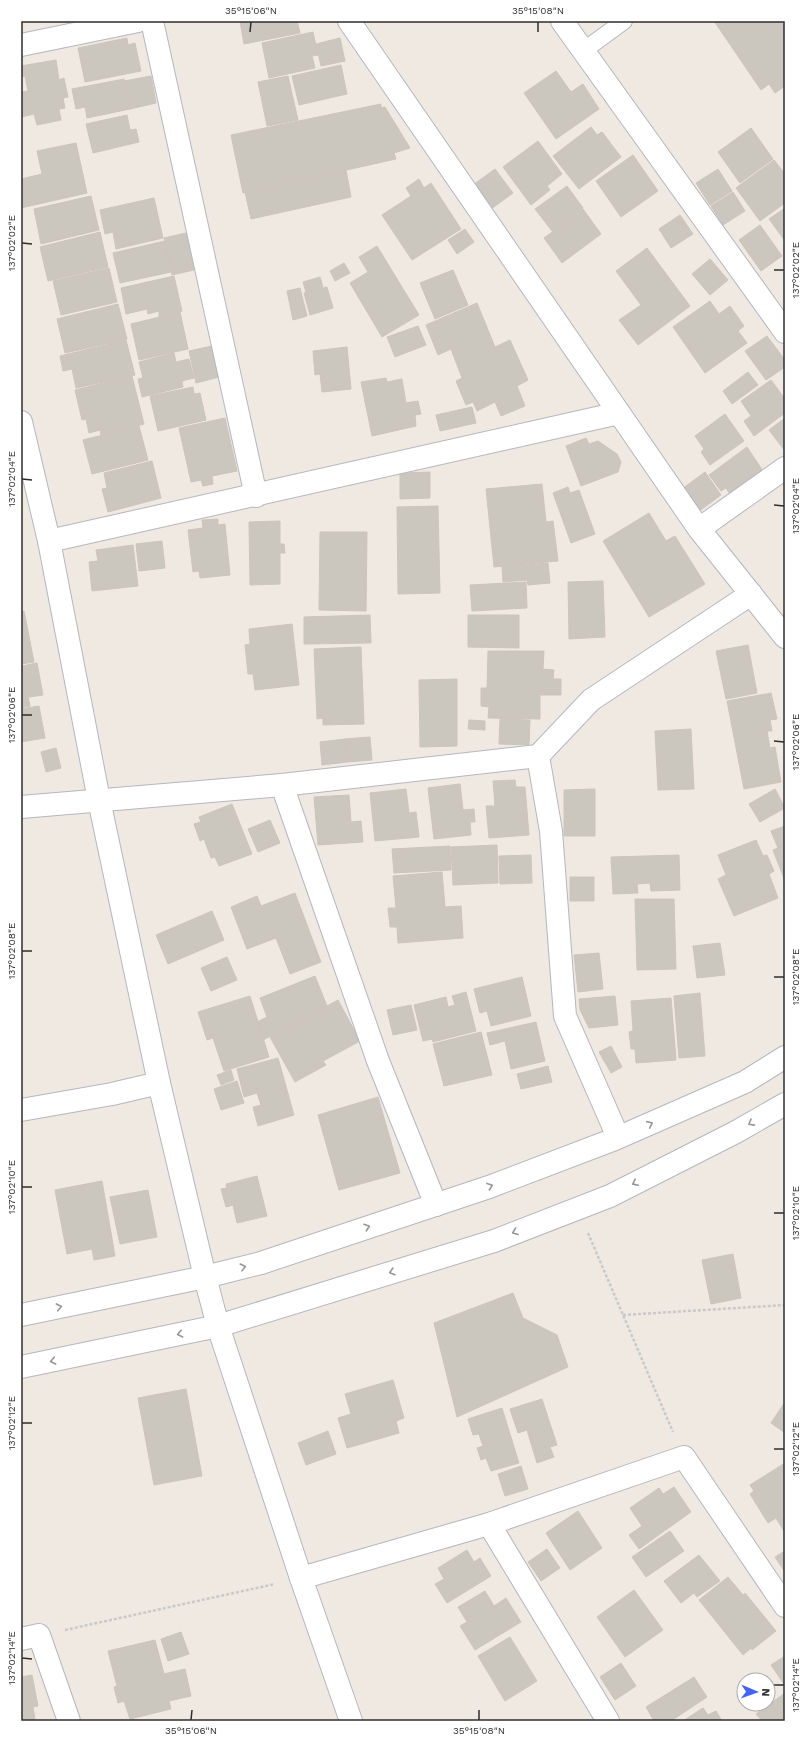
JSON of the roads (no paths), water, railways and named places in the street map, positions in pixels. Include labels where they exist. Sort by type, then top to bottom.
[{"type":"street","points":[[21,44],[138,21]]},
{"type":"street","points":[[152,21],[256,496]]},
{"type":"street","points":[[349,21],[497,233],[700,529],[785,637]]},
{"type":"street","points":[[562,21],[785,332]]},
{"type":"street","points":[[49,541],[256,496],[619,413]]},
{"type":"street","points":[[21,422],[49,541],[99,800],[159,1083],[205,1277],[218,1326],[301,1578],[351,1721]]},
{"type":"street","points":[[700,529],[785,468]]},
{"type":"street","points":[[21,807],[282,785],[538,756],[591,700],[750,594]]},
{"type":"street","points":[[538,756],[551,831],[566,1016],[618,1137]]},
{"type":"street","points":[[282,785],[378,1061],[436,1204]]},
{"type":"street","points":[[21,1315],[205,1277],[261,1262],[489,1187],[618,1137],[745,1082],[785,1057]]},
{"type":"street","points":[[21,1110],[112,1094],[159,1083]]},
{"type":"street","points":[[21,1367],[218,1326],[494,1240],[617,1192],[736,1132],[785,1104]]},
{"type":"street","points":[[301,1578],[489,1524],[684,1457],[785,1606]]},
{"type":"street","points":[[489,1524],[608,1721]]},
{"type":"street","points":[[30,1637],[68,1721]]},
{"type":"lane","points":[[583,51],[624,21]]}]
